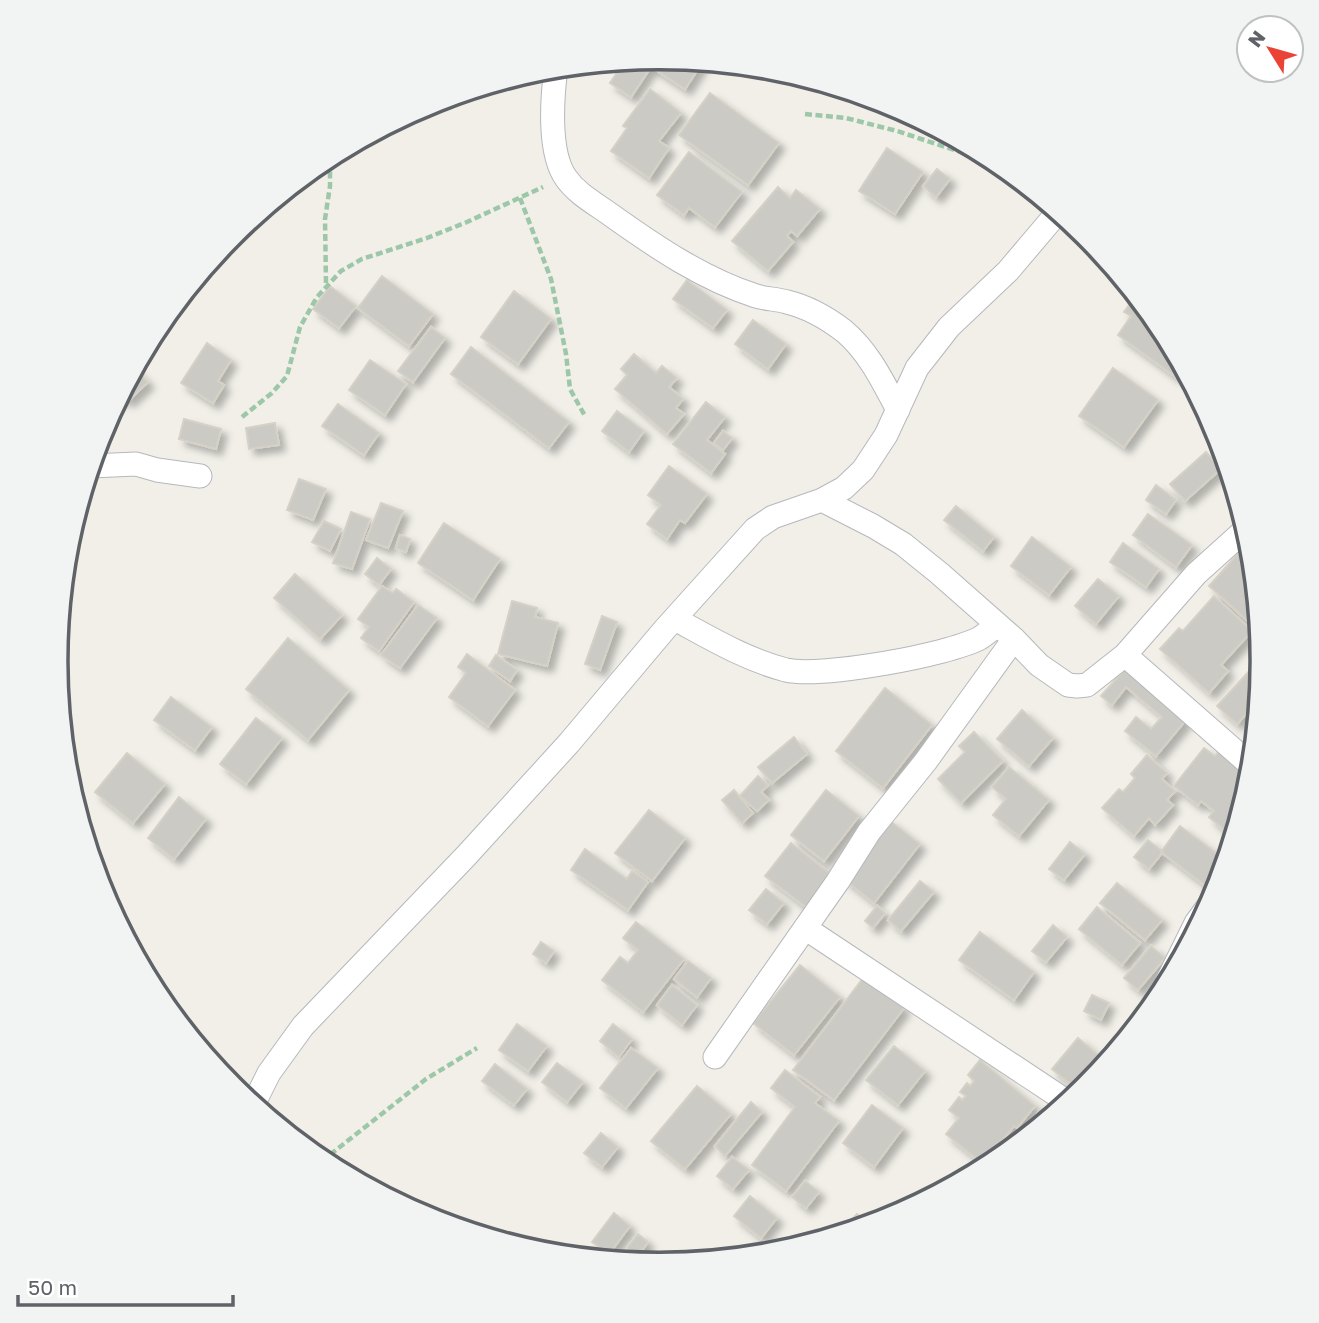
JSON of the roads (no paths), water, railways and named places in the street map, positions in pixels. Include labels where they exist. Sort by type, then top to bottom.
[{"type":"street","points":[[556,80],[554,146],[565,177],[590,200],[699,272],[756,296],[807,308],[824,318],[862,349],[874,365],[898,410]]},
{"type":"street","points":[[258,1095],[269,1073],[303,1026],[522,794],[755,529],[773,517],[822,500],[844,488],[863,470],[875,454],[898,410],[916,368],[949,327],[1008,271],[1052,219]]},
{"type":"street","points":[[102,466],[136,464],[200,476]]},
{"type":"street","points":[[822,500],[903,544],[1006,632],[1039,665],[1069,685],[1077,687],[1087,685],[1125,655],[1196,575],[1237,537]]},
{"type":"street","points":[[675,619],[718,642],[790,671],[861,667],[948,650],[1006,632]]},
{"type":"street","points":[[715,1057],[869,832],[926,761],[1006,632]]},
{"type":"street","points":[[1125,655],[1242,759]]},
{"type":"street","points":[[805,928],[1059,1097]]}]
